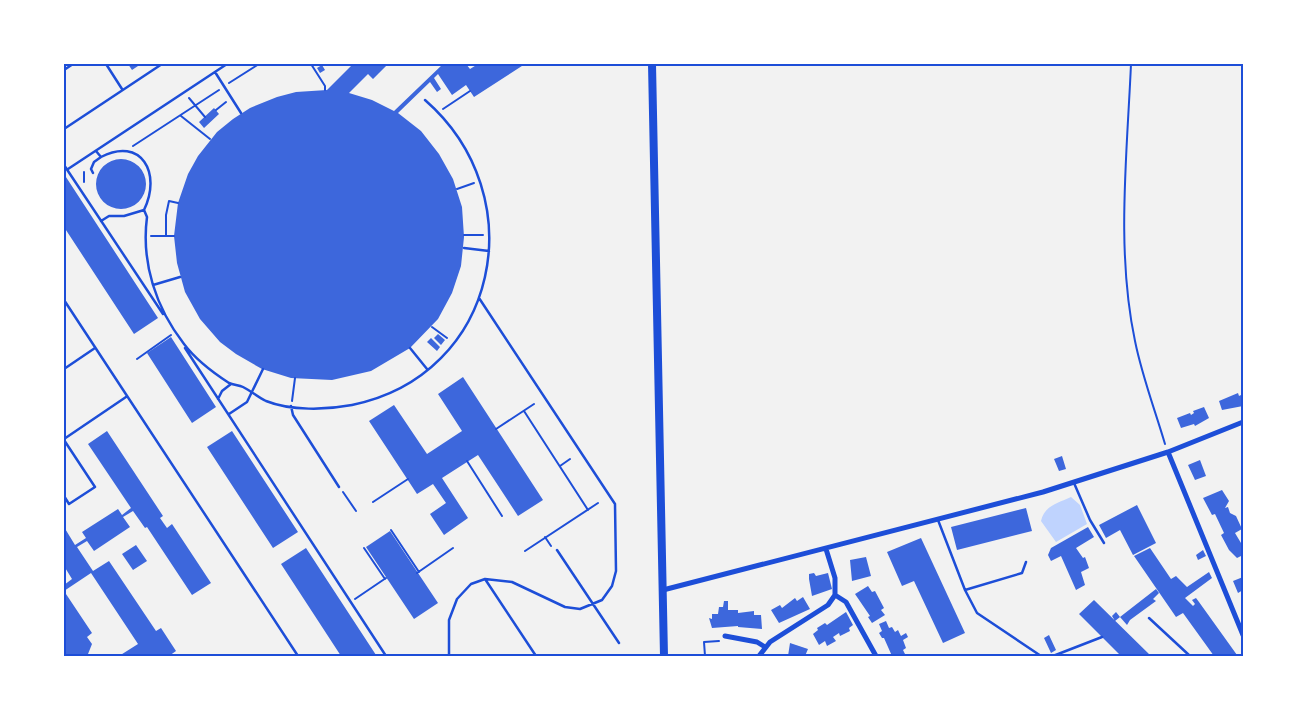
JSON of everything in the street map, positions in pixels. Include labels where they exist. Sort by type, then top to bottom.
[{"type":"main road","points":[[652,64],[664,656]]},
{"type":"street","points":[[663,590],[938,520],[1074,483],[1168,452],[1243,422]]},
{"type":"street","points":[[1168,452],[1243,635]]},
{"type":"street","points":[[759,656],[765,647],[784,632],[828,605],[835,595],[835,578],[826,549]]},
{"type":"street","points":[[835,595],[846,602],[876,656]]},
{"type":"street","points":[[725,636],[757,642],[765,647]]},
{"type":"lane","points":[[64,70],[73,64]]},
{"type":"lane","points":[[106,64],[122,89]]},
{"type":"lane","points":[[64,129],[162,64]]},
{"type":"lane","points":[[67,170],[227,64]]},
{"type":"lane","points":[[214,72],[242,113]]},
{"type":"lane","points":[[93,173],[90,169],[94,162],[114,151],[122,151],[138,156],[145,163],[153,180],[152,190],[144,210],[147,217],[148,264],[153,285],[164,315],[175,333],[205,366],[231,384],[240,386],[266,400],[291,406],[329,408],[360,403],[400,388],[427,369],[453,342],[469,318],[479,298],[490,251],[488,209],[481,181],[462,142],[425,100]]},
{"type":"lane","points":[[96,151],[101,157]]},
{"type":"lane","points":[[64,165],[386,656]]},
{"type":"lane","points":[[101,221],[109,216],[124,216],[144,210]]},
{"type":"lane","points":[[464,248],[490,251]]},
{"type":"lane","points":[[153,285],[180,277]]},
{"type":"lane","points":[[449,656],[449,620],[456,599],[471,584],[485,579],[512,582],[565,607],[580,609],[594,605],[609,593],[616,571],[615,504],[479,298]]},
{"type":"lane","points":[[64,300],[298,656]]},
{"type":"lane","points":[[64,369],[95,348]]},
{"type":"lane","points":[[410,348],[427,369]]},
{"type":"lane","points":[[228,415],[247,402],[263,369]]},
{"type":"lane","points":[[218,399],[222,391],[231,384]]},
{"type":"lane","points":[[64,496],[69,504],[95,487],[64,439],[126,397]]},
{"type":"lane","points":[[291,406],[293,415],[339,487]]},
{"type":"lane","points":[[1074,483],[1090,520],[1104,543]]},
{"type":"lane","points":[[938,520],[965,590],[977,613],[1041,656]]},
{"type":"lane","points":[[556,551],[619,643]]},
{"type":"lane","points":[[965,590],[1022,573],[1026,562]]},
{"type":"lane","points":[[485,579],[536,656]]},
{"type":"lane","points":[[1149,618],[1190,656]]},
{"type":"lane","points":[[1053,656],[1102,637]]},
{"type":"path","points":[[133,146],[259,64]]},
{"type":"path","points":[[311,64],[325,86],[325,90]]},
{"type":"path","points":[[1130,64],[1125,231],[1129,300],[1135,342],[1168,452]]},
{"type":"path","points":[[438,113],[470,91]]},
{"type":"path","points":[[185,92],[194,106],[205,117]]},
{"type":"path","points":[[216,110],[232,98]]},
{"type":"path","points":[[180,115],[210,139]]},
{"type":"path","points":[[195,127],[200,123]]},
{"type":"path","points":[[457,189],[481,181]]},
{"type":"path","points":[[166,236],[166,215],[169,201],[178,203]]},
{"type":"path","points":[[464,235],[490,235]]},
{"type":"path","points":[[146,236],[174,236]]},
{"type":"path","points":[[432,327],[453,342]]},
{"type":"path","points":[[137,358],[175,333]]},
{"type":"path","points":[[291,406],[295,378]]},
{"type":"path","points":[[496,428],[534,404]]},
{"type":"path","points":[[524,411],[588,510]]},
{"type":"path","points":[[560,466],[570,459]]},
{"type":"path","points":[[467,461],[502,516]]},
{"type":"path","points":[[373,502],[408,479]]},
{"type":"path","points":[[339,487],[356,511]]},
{"type":"path","points":[[525,551],[598,503]]},
{"type":"path","points":[[391,530],[418,572],[453,548]]},
{"type":"path","points":[[545,538],[556,551]]},
{"type":"path","points":[[350,603],[386,578],[364,548]]},
{"type":"path","points":[[705,656],[703,644],[706,640],[723,642],[725,636]]},
{"type":"water","points":[[1071,497],[1080,505],[1087,524],[1056,542],[1041,521],[1048,508]]},
{"type":"building","points":[[128,64],[136,64],[138,66],[132,70]]},
{"type":"building","points":[[353,64],[388,64],[373,79],[368,74],[349,93],[372,100],[394,111],[443,64],[466,64],[470,69],[478,64],[525,64],[474,97],[466,85],[452,95],[438,74],[434,78],[441,89],[437,92],[430,82],[398,113],[421,131],[439,154],[453,179],[462,207],[464,237],[461,266],[452,293],[438,319],[410,348],[371,371],[332,380],[291,378],[262,369],[236,354],[220,342],[200,319],[185,292],[177,263],[174,236],[178,203],[188,174],[198,156],[217,132],[233,119],[250,108],[277,97],[296,92],[327,90]]},
{"type":"building","points":[[322,65],[325,70],[320,73],[317,68]]},
{"type":"building","points":[[214,108],[219,114],[204,128],[199,122]]},
{"type":"building","points":[[116,159],[126,159],[139,166],[146,179],[146,189],[139,202],[126,209],[116,209],[107,205],[100,198],[96,189],[96,179],[100,170],[107,163]]},
{"type":"building","points":[[64,174],[158,318],[134,334],[64,227]]},
{"type":"building","points":[[438,334],[445,340],[441,345],[434,338]]},
{"type":"building","points":[[171,337],[216,407],[192,423],[147,353]]},
{"type":"building","points":[[431,338],[440,347],[437,351],[427,342]]},
{"type":"building","points":[[463,377],[543,500],[518,516],[478,455],[442,478],[468,518],[444,535],[430,514],[446,503],[433,484],[417,494],[369,421],[394,405],[427,454],[462,431],[438,394]]},
{"type":"building","points":[[1238,393],[1239,396],[1243,394],[1243,406],[1222,410],[1219,401]]},
{"type":"building","points":[[1204,407],[1209,418],[1195,426],[1194,424],[1181,428],[1177,418],[1190,413],[1191,415],[1194,413],[1193,411]]},
{"type":"building","points":[[107,431],[163,516],[160,518],[167,528],[172,524],[211,583],[192,595],[147,527],[145,528],[133,511],[123,517],[130,527],[94,551],[87,541],[77,547],[93,571],[109,561],[156,631],[161,628],[176,651],[169,656],[119,656],[138,644],[91,573],[64,591],[64,585],[72,579],[64,566],[64,527],[75,545],[86,538],[82,532],[118,509],[122,515],[131,508],[88,444]]},
{"type":"building","points":[[232,431],[298,532],[273,548],[207,447]]},
{"type":"building","points":[[1062,456],[1066,469],[1059,471],[1054,459]]},
{"type":"building","points":[[1200,460],[1206,476],[1195,480],[1188,465]]},
{"type":"building","points":[[1222,490],[1229,501],[1225,508],[1228,507],[1230,513],[1236,516],[1242,529],[1235,533],[1241,543],[1243,543],[1243,555],[1237,558],[1229,550],[1221,535],[1224,533],[1215,514],[1212,515],[1203,498]]},
{"type":"building","points":[[1137,505],[1156,543],[1133,555],[1120,530],[1106,538],[1099,525]]},
{"type":"building","points":[[1026,508],[1032,531],[957,550],[951,527]]},
{"type":"building","points":[[1088,527],[1094,537],[1076,548],[1083,558],[1085,557],[1089,568],[1081,572],[1085,585],[1076,590],[1061,556],[1051,561],[1048,555],[1051,548]]},
{"type":"building","points":[[390,531],[438,603],[414,619],[366,547]]},
{"type":"building","points":[[921,538],[965,633],[943,643],[914,581],[902,586],[887,552]]},
{"type":"building","points":[[136,545],[147,561],[133,570],[122,554]]},
{"type":"building","points":[[306,548],[376,655],[341,656],[281,564]]},
{"type":"building","points":[[1150,548],[1171,579],[1176,576],[1187,587],[1209,572],[1212,578],[1185,598],[1193,606],[1195,604],[1192,600],[1196,598],[1237,655],[1214,656],[1183,613],[1176,617],[1134,556]]},
{"type":"building","points":[[1203,550],[1206,556],[1198,560],[1196,555]]},
{"type":"building","points":[[866,557],[871,576],[852,581],[850,560]]},
{"type":"building","points":[[814,573],[816,576],[828,573],[832,589],[812,596],[809,574]]},
{"type":"building","points":[[1243,577],[1243,590],[1238,593],[1233,581]]},
{"type":"building","points":[[868,586],[872,592],[875,591],[884,608],[881,610],[885,615],[872,623],[868,617],[870,616],[855,594]]},
{"type":"building","points":[[1156,589],[1159,593],[1153,599],[1156,601],[1130,620],[1127,625],[1120,617]]},
{"type":"building","points":[[64,591],[92,633],[87,637],[92,644],[88,654],[90,656],[64,656]]},
{"type":"building","points":[[803,597],[810,609],[779,623],[771,610],[780,605],[782,608],[795,598],[797,601]]},
{"type":"building","points":[[1094,600],[1151,656],[1117,656],[1119,654],[1079,614]]},
{"type":"building","points":[[724,601],[728,601],[728,610],[738,610],[738,613],[754,611],[754,615],[761,615],[762,629],[738,626],[712,628],[709,618],[712,619],[712,614],[718,614],[719,607],[723,607]]},
{"type":"building","points":[[846,612],[853,625],[849,628],[850,631],[840,636],[839,633],[833,637],[836,641],[827,646],[825,641],[819,645],[813,634],[818,630],[817,628],[825,623],[827,625]]},
{"type":"building","points":[[1116,612],[1120,617],[1115,621],[1112,616]]},
{"type":"building","points":[[886,621],[889,628],[892,627],[895,632],[898,630],[901,636],[906,633],[908,637],[903,640],[906,648],[903,650],[906,656],[892,656],[884,638],[879,633],[882,631],[879,624]]},
{"type":"building","points":[[1049,635],[1056,650],[1051,653],[1044,638]]},
{"type":"building","points":[[790,643],[808,649],[805,656],[788,656]]}]
